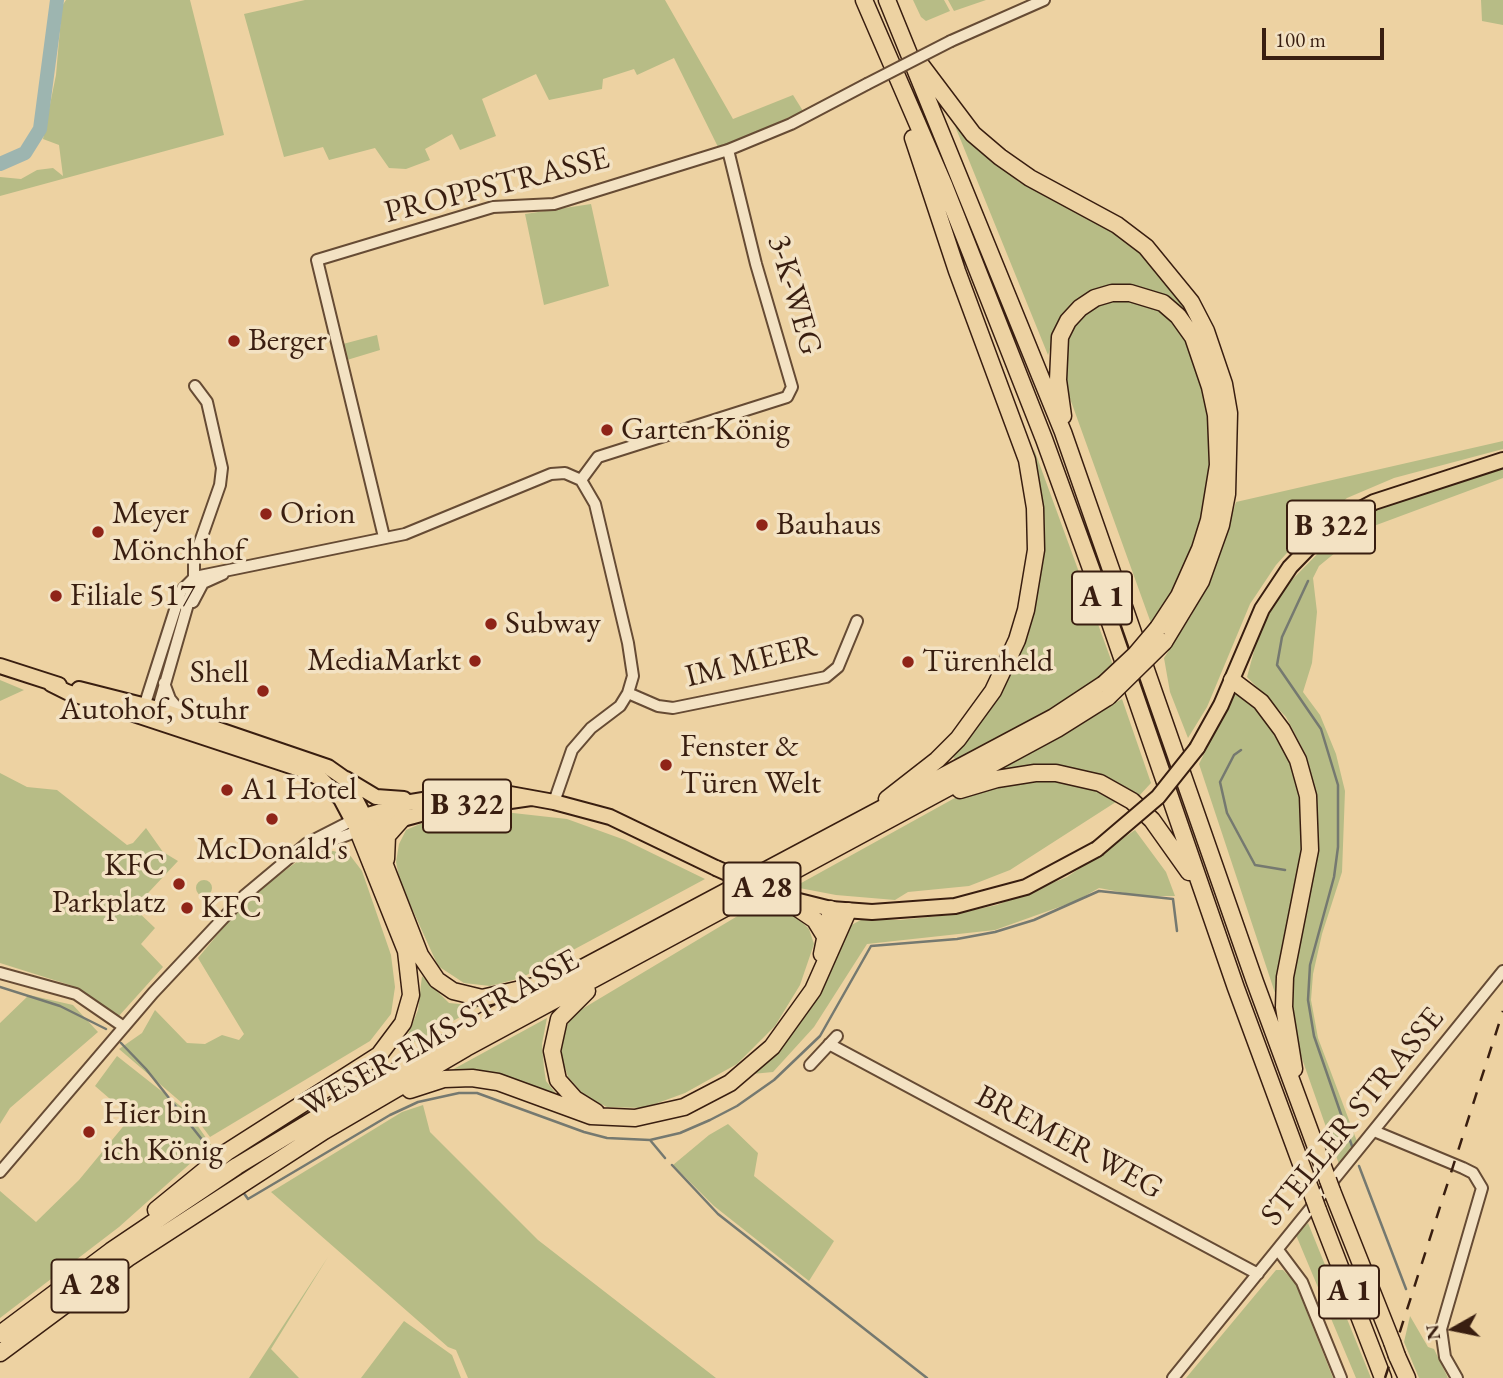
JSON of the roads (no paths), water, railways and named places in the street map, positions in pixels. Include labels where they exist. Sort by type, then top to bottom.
[{"type":"highway","name":"A 1","points":[[864,0],[954,209],[1044,439],[1098,587],[1202,892],[1382,1376]]},
{"type":"highway","name":"A 1","points":[[887,0],[1063,432],[1300,1106],[1407,1378]]},
{"type":"highway","points":[[909,49],[951,108],[974,134],[1000,157],[1030,178],[1117,225],[1146,247],[1191,302],[1206,331],[1224,384],[1229,413],[1227,494],[1221,525],[1201,581],[1161,635],[1106,690],[1057,729],[929,799]]},
{"type":"highway","points":[[866,815],[937,760],[958,739],[993,691],[1020,630],[1032,585],[1035,550],[1035,508],[1027,460],[957,271],[912,133],[898,78]]},
{"type":"highway","points":[[1063,432],[1057,354],[1060,337],[1068,321],[1095,298],[1112,293],[1146,296],[1163,303],[1178,316],[1193,337],[1210,387],[1216,415],[1218,466],[1212,507],[1200,549],[1161,635]]},
{"type":"highway","points":[[1232,680],[1261,702],[1282,730],[1298,760],[1308,796],[1310,850],[1290,944],[1284,1007],[1300,1106]]},
{"type":"highway","points":[[866,815],[1106,690]]},
{"type":"highway","points":[[929,799],[1015,775],[1056,773],[1100,783],[1132,801],[1152,820],[1202,892]]},
{"type":"highway","name":"WESER-EMS-STRASSE","points":[[0,1353],[128,1258],[224,1170],[242,1173],[616,967],[929,799]]},
{"type":"highway","name":"WESER-EMS-STRASSE","points":[[242,1173],[351,1097],[866,815]]},
{"type":"highway","points":[[385,865],[387,836],[403,818]]},
{"type":"highway","points":[[362,823],[385,865],[420,955],[437,979],[453,991],[470,997],[496,997],[564,978]]},
{"type":"highway","points":[[224,1170],[379,1055],[403,1023],[411,995],[406,951],[362,823]]},
{"type":"highway","points":[[781,897],[815,920],[826,938]]},
{"type":"highway","points":[[821,971],[826,938],[840,910]]},
{"type":"highway","points":[[380,1097],[437,1080],[472,1078],[498,1082],[576,1113],[624,1119],[652,1116],[684,1107],[730,1083],[772,1047],[794,1020],[821,971],[840,910]]},
{"type":"highway","points":[[601,1116],[575,1099],[558,1080],[552,1040],[559,1019],[568,1008],[616,967]]},
{"type":"highway","name":"A 28","points":[[0,1334],[111,1251],[116,1241],[224,1170]]},
{"type":"main road","name":"B 322","points":[[362,823],[411,802],[477,791],[554,802],[628,824],[781,897],[840,910],[894,912],[979,901],[1041,880],[1097,849],[1158,797],[1196,748],[1232,680],[1262,609],[1274,589],[1290,567],[1330,528],[1374,502],[1503,460]]},
{"type":"main road","points":[[0,666],[67,692],[149,713],[195,721],[307,758],[376,797],[401,798],[411,802]]},
{"type":"main road","points":[[149,713],[309,772],[322,780],[362,823]]},
{"type":"main road","points":[[345,779],[362,823]]},
{"type":"main road","name":"B 322","points":[[362,823],[531,798]]},
{"type":"street","name":"PROPPSTRASSE","points":[[384,537],[317,260],[493,207],[554,204],[728,150],[791,124],[951,41],[1044,0]]},
{"type":"street","name":"3-K-WEG","points":[[581,480],[598,457],[779,400],[787,397],[792,387],[756,264],[728,150]]},
{"type":"street","points":[[149,713],[164,683],[199,580],[194,559],[220,485],[222,468],[207,402],[195,386]]},
{"type":"street","points":[[149,713],[181,591],[199,580],[239,568],[384,537],[397,537],[551,474],[565,474],[581,480],[595,504],[630,652],[633,676],[628,693],[620,706],[591,728],[572,750],[554,802]]},
{"type":"street","name":"IM MEER","points":[[628,693],[659,706],[673,708],[826,677],[838,667],[857,621]]},
{"type":"street","points":[[164,683],[170,699],[195,721]]},
{"type":"street","points":[[0,1172],[208,932],[245,895],[292,856],[362,823]]},
{"type":"street","name":"STELLER STRASSE","points":[[1341,1378],[1302,1282],[1278,1250],[1503,971]]},
{"type":"street","points":[[0,972],[76,994],[124,1027]]},
{"type":"street","name":"BREMER WEG","points":[[810,1065],[833,1040],[1258,1274]]},
{"type":"street","points":[[1374,1131],[1463,1168],[1473,1174],[1482,1188],[1441,1329],[1445,1357],[1457,1378]]},
{"type":"street","points":[[1173,1378],[1278,1250]]},
{"type":"waterway","points":[[0,164],[25,153],[40,129],[57,0]]},
{"type":"waterway","points":[[1308,581],[1282,637],[1277,665],[1321,729],[1338,785],[1338,847],[1334,877],[1310,965],[1308,1000],[1314,1036],[1353,1149]]},
{"type":"waterway","points":[[1241,750],[1234,755],[1220,782],[1227,813],[1255,865],[1285,870]]},
{"type":"waterway","points":[[650,1140],[680,1133],[710,1120],[737,1106],[774,1080],[820,1036],[871,946],[957,939],[995,932],[1034,920],[1099,891],[1173,899],[1177,931]]},
{"type":"waterway","points":[[0,987],[60,1006],[106,1029]]},
{"type":"waterway","points":[[121,1043],[146,1069],[215,1156]]},
{"type":"waterway","points":[[243,1192],[248,1199],[390,1115],[418,1102],[459,1093],[477,1093],[607,1138],[650,1140],[665,1158]]},
{"type":"waterway","points":[[672,1165],[718,1214],[927,1378]]},
{"type":"waterway","points":[[1359,1166],[1406,1289]]},
{"type":"railway","points":[[1385,1378],[1503,1011]]},
{"type":"place","name":"Berger","points":[[234,341]]},
{"type":"place","name":"Garten König","points":[[607,430]]},
{"type":"place","name":"Orion","points":[[266,514]]},
{"type":"place","name":"Bauhaus","points":[[762,525]]},
{"type":"place","name":"Meyer Mönchhof","points":[[98,532]]},
{"type":"place","name":"Filiale 517","points":[[56,596]]},
{"type":"place","name":"Subway","points":[[491,624]]},
{"type":"place","name":"MediaMarkt","points":[[475,661]]},
{"type":"place","name":"Türenheld","points":[[908,662]]},
{"type":"place","name":"Shell Autohof, Stuhr","points":[[263,691]]},
{"type":"place","name":"Fenster & Türen Welt","points":[[666,765]]},
{"type":"place","name":"A1 Hotel","points":[[227,790]]},
{"type":"place","name":"McDonald's","points":[[272,819]]},
{"type":"place","name":"KFC Parkplatz","points":[[179,884]]},
{"type":"place","name":"KFC","points":[[187,908]]},
{"type":"place","name":"Hier bin ich König","points":[[89,1132]]}]
